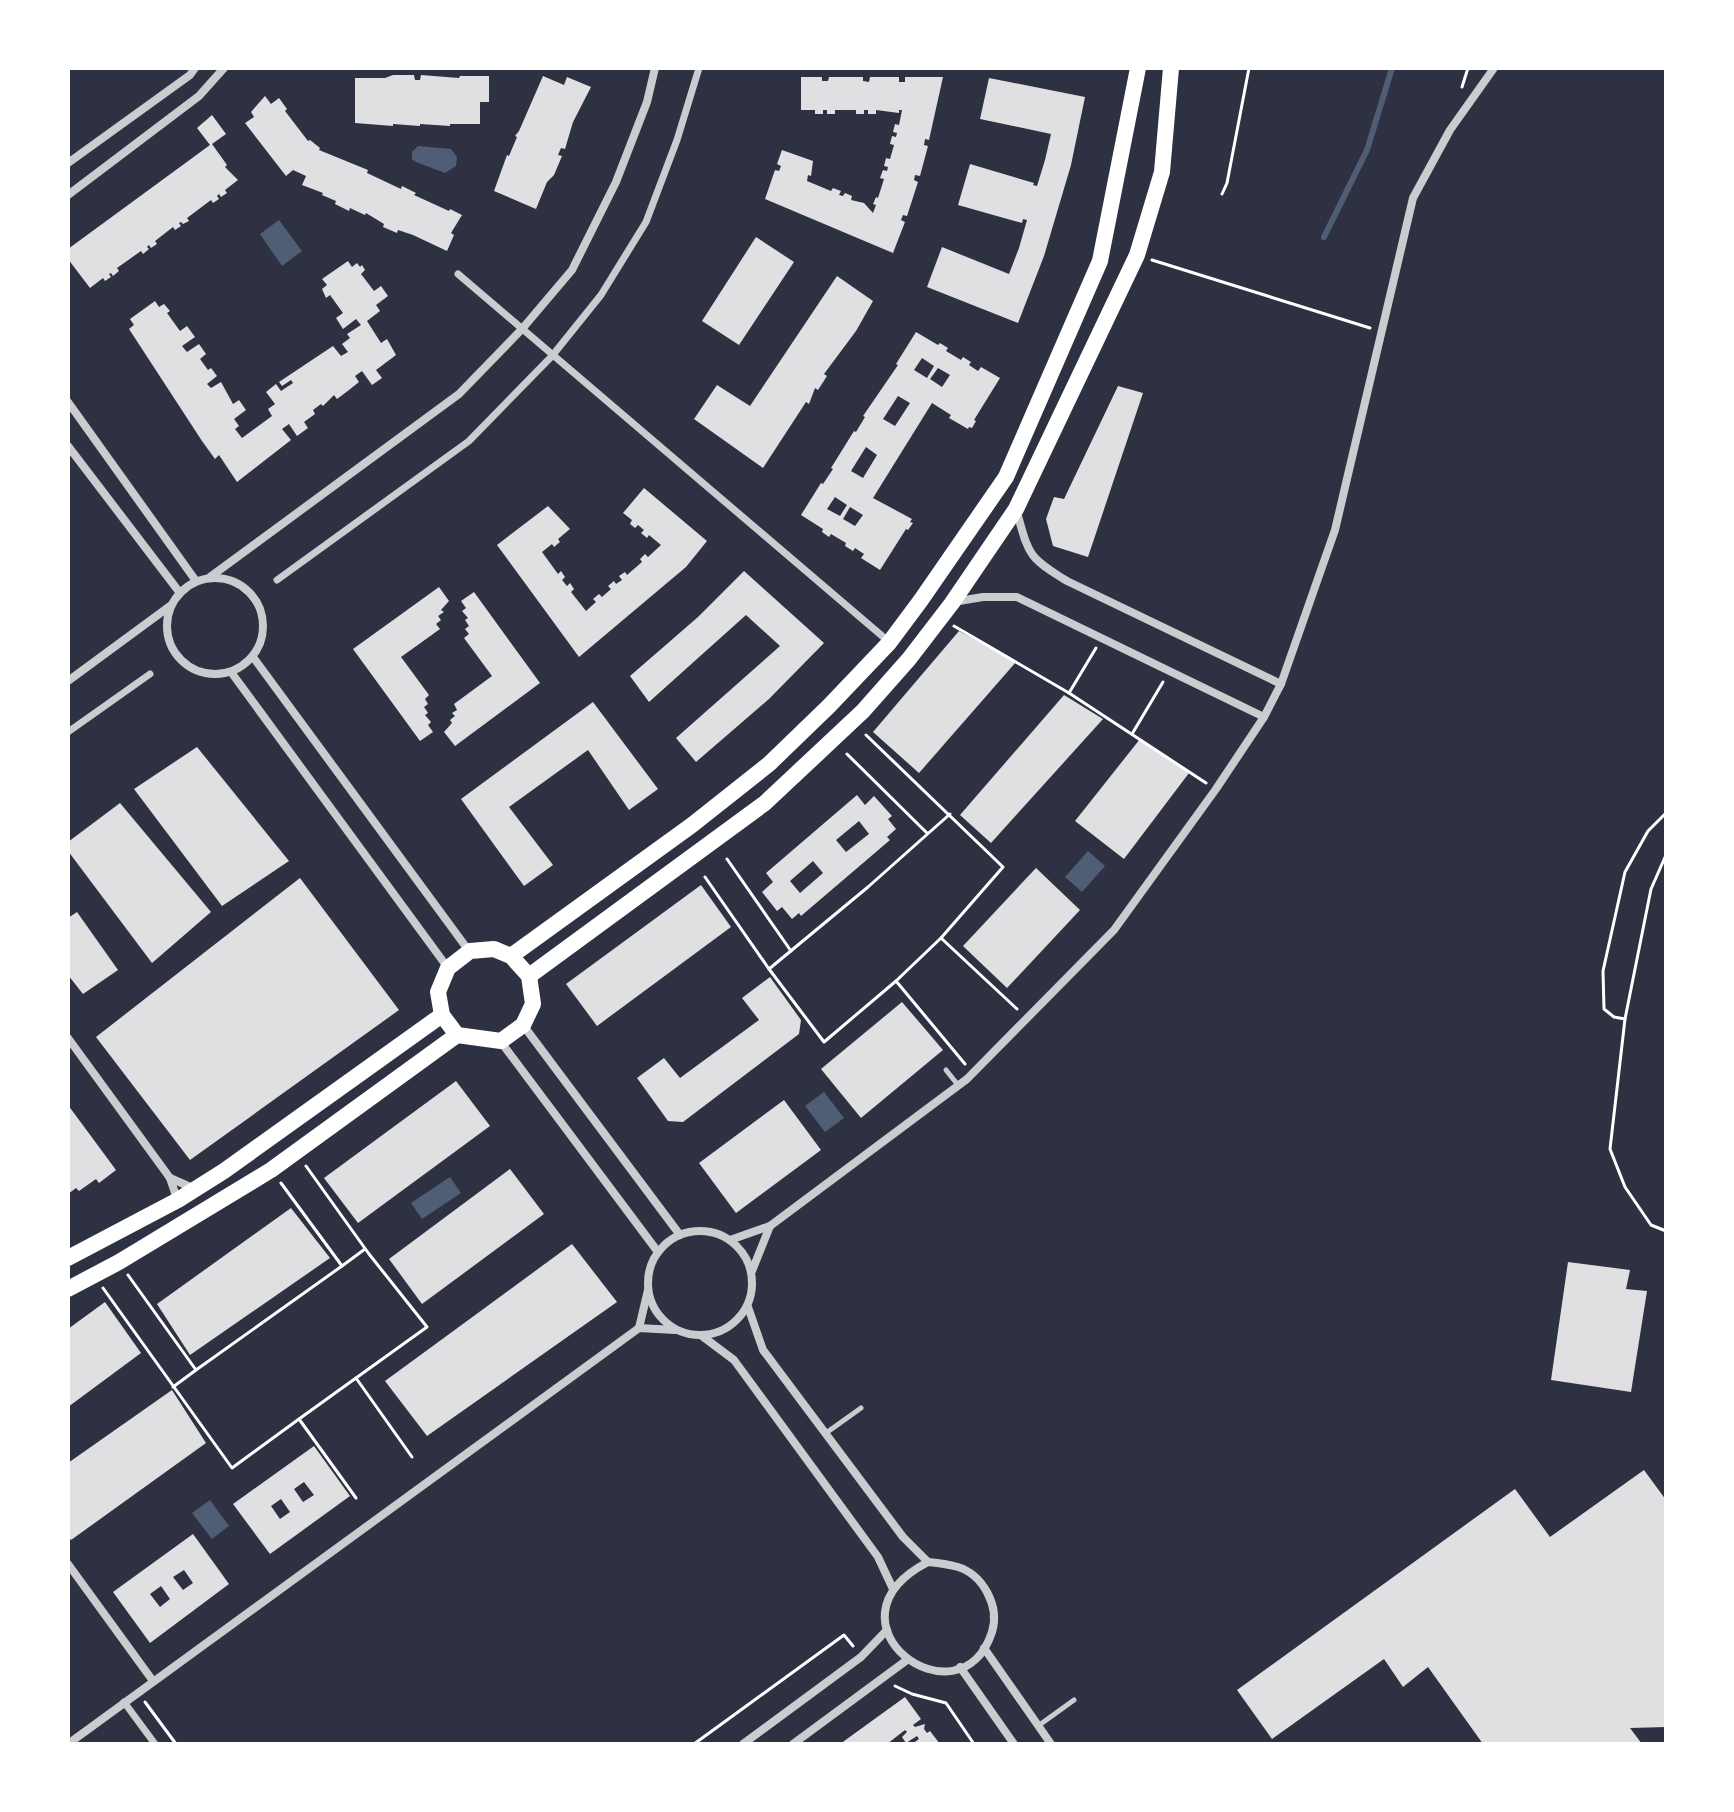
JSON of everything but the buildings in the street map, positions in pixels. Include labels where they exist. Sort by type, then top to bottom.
[{"type":"main road","points":[[511,956],[692,825],[750,779],[829,706],[889,643],[1006,477],[1014,460],[1100,261],[1138,68]]},
{"type":"main road","points":[[529,976],[765,803],[863,711],[952,603],[1016,509],[1137,255],[1162,172],[1171,68]]},
{"type":"main road","points":[[68,1289],[119,1262],[271,1170],[457,1035],[501,1041],[523,1025],[533,1004],[529,976],[511,956],[494,949],[470,951],[448,968],[438,992],[442,1015],[457,1035]]},
{"type":"main road","points":[[68,1258],[195,1189],[442,1015]]},
{"type":"street","points":[[68,163],[190,75],[195,68]]},
{"type":"street","points":[[68,195],[199,96],[224,68]]},
{"type":"street","points":[[68,681],[171,605],[180,593],[196,581],[210,577],[459,394],[522,329],[572,270],[616,182],[647,102],[655,68]]},
{"type":"street","points":[[277,580],[469,441],[552,356],[601,295],[646,222],[677,140],[699,68]]},
{"type":"street","points":[[730,1240],[770,1226],[973,1074],[1114,930],[1264,717],[1281,684],[1335,530],[1413,198],[1450,130],[1496,69]]},
{"type":"street","points":[[458,274],[889,643]]},
{"type":"street","points":[[68,402],[196,581]]},
{"type":"street","points":[[68,446],[180,593]]},
{"type":"street","points":[[1016,509],[1035,562],[1067,581],[1281,684]]},
{"type":"street","points":[[171,605],[167,631],[175,654],[191,668],[216,674],[231,672],[253,657],[262,641],[262,610],[239,583],[210,577]]},
{"type":"street","points":[[952,603],[983,597],[1017,597],[1264,717]]},
{"type":"street","points":[[253,657],[470,951]]},
{"type":"street","points":[[231,672],[448,968]]},
{"type":"street","points":[[68,732],[150,674]]},
{"type":"street","points":[[523,1025],[680,1235]]},
{"type":"street","points":[[68,1038],[170,1178],[178,1200]]},
{"type":"street","points":[[501,1041],[658,1252]]},
{"type":"street","points":[[170,1178],[195,1189]]},
{"type":"street","points":[[752,1271],[770,1226]]},
{"type":"street","points":[[639,1328],[650,1269],[658,1252],[680,1235],[702,1231],[730,1240],[745,1254],[752,1271],[753,1290],[748,1307],[729,1328],[702,1336]]},
{"type":"street","points":[[648,1290],[657,1313],[675,1330]]},
{"type":"street","points":[[748,1307],[763,1350],[903,1537],[928,1562],[962,1568],[982,1584],[991,1600],[994,1619],[984,1648],[960,1667],[942,1671],[923,1669],[907,1660],[895,1648],[887,1630],[886,1616],[893,1589],[909,1572],[928,1562]]},
{"type":"street","points":[[68,1744],[639,1328],[675,1330],[702,1336],[734,1360],[878,1557],[893,1589]]},
{"type":"street","points":[[68,1564],[153,1681]]},
{"type":"street","points":[[743,1744],[861,1657],[887,1630]]},
{"type":"street","points":[[984,1648],[1051,1744]]},
{"type":"street","points":[[793,1744],[907,1660]]},
{"type":"street","points":[[960,1667],[1014,1744]]},
{"type":"street","points":[[124,1702],[155,1744]]},
{"type":"lane","points":[[946,1070],[958,1086]]},
{"type":"lane","points":[[825,1434],[861,1408]]},
{"type":"lane","points":[[1038,1726],[1074,1700]]},
{"type":"path","points":[[1222,194],[1227,183],[1249,68]]},
{"type":"path","points":[[1461,92],[1468,68]]},
{"type":"path","points":[[1137,255],[1382,332]]},
{"type":"path","points":[[941,618],[1069,693],[1216,789]]},
{"type":"path","points":[[1069,693],[1102,640]]},
{"type":"path","points":[[1132,734],[1170,672]]},
{"type":"path","points":[[705,877],[824,1042],[896,981],[941,938],[1003,867],[866,735]]},
{"type":"path","points":[[847,754],[928,834]]},
{"type":"path","points":[[1625,1019],[1614,1017],[1604,1009],[1603,971],[1625,872],[1648,831],[1666,813]]},
{"type":"path","points":[[769,969],[950,814]]},
{"type":"path","points":[[1666,855],[1651,889],[1625,1019],[1610,1149],[1625,1187],[1651,1225],[1666,1231]]},
{"type":"path","points":[[727,859],[791,951]]},
{"type":"path","points":[[941,938],[1027,1018]]},
{"type":"path","points":[[896,981],[973,1074]]},
{"type":"path","points":[[93,1275],[232,1468],[427,1327],[365,1249],[296,1152]]},
{"type":"path","points":[[271,1170],[342,1266]]},
{"type":"path","points":[[173,1387],[365,1249]]},
{"type":"path","points":[[119,1262],[196,1370]]},
{"type":"path","points":[[356,1378],[412,1457]]},
{"type":"path","points":[[299,1419],[356,1498]]},
{"type":"path","points":[[694,1744],[844,1635],[861,1657]]},
{"type":"path","points":[[881,1679],[912,1694],[946,1703],[974,1744]]},
{"type":"path","points":[[138,1692],[176,1744]]},
{"type":"water","points":[[418,146],[451,149],[457,157],[456,166],[445,173],[416,162],[412,159],[412,152]]},
{"type":"water","points":[[279,220],[302,251],[282,266],[260,234]]},
{"type":"water","points":[[1088,851],[1105,866],[1082,892],[1065,877]]},
{"type":"water","points":[[824,1092],[844,1118],[825,1132],[805,1106]]},
{"type":"water","points":[[450,1177],[461,1193],[422,1219],[411,1203]]},
{"type":"water","points":[[210,1500],[229,1526],[212,1539],[192,1513]]},
{"type":"waterway","points":[[1324,237],[1367,150],[1392,68]]}]
